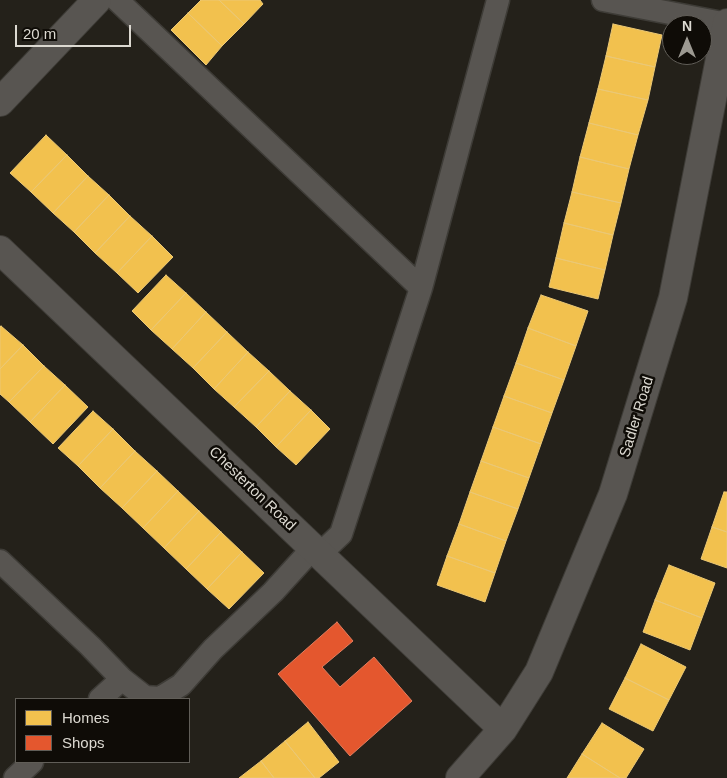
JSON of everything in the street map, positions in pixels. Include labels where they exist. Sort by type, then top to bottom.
[{"type":"street","points":[[0,102],[97,0]]},
{"type":"street","name":"Sadler Road","points":[[460,778],[503,729],[539,672],[613,494],[673,298],[727,23]]},
{"type":"street","name":"Chesterton Road","points":[[0,250],[503,729]]},
{"type":"lane","points":[[117,0],[421,288]]},
{"type":"lane","points":[[0,561],[90,646],[122,680],[145,697],[160,698],[181,685],[214,649],[316,551],[341,534],[421,288],[498,0]]},
{"type":"lane","points":[[603,0],[727,23]]},
{"type":"lane","points":[[101,698],[122,680]]},
{"type":"lane","points":[[15,778],[31,763]]},
{"type":"building: Homes","points":[[201,0],[219,0],[244,24],[222,46],[188,13]]},
{"type":"building: Homes","points":[[219,0],[260,0],[263,4],[244,24]]},
{"type":"building: Homes","points":[[188,13],[222,46],[206,65],[171,30]]},
{"type":"building: Homes","points":[[613,24],[662,35],[655,67],[606,56]]},
{"type":"building: Homes","points":[[606,56],[655,67],[648,100],[598,89]]},
{"type":"building: Homes","points":[[598,89],[648,100],[638,135],[589,123]]},
{"type":"building: Homes","points":[[589,123],[638,135],[629,169],[580,157]]},
{"type":"building: Homes","points":[[46,135],[67,155],[31,192],[10,173]]},
{"type":"building: Homes","points":[[67,155],[88,176],[53,213],[31,192]]},
{"type":"building: Homes","points":[[580,157],[629,169],[621,203],[572,192]]},
{"type":"building: Homes","points":[[88,176],[109,195],[74,232],[53,213]]},
{"type":"building: Homes","points":[[572,192],[621,203],[613,235],[564,223]]},
{"type":"building: Homes","points":[[109,195],[130,216],[95,253],[74,232]]},
{"type":"building: Homes","points":[[130,216],[152,236],[117,273],[95,253]]},
{"type":"building: Homes","points":[[564,223],[613,235],[605,270],[556,258]]},
{"type":"building: Homes","points":[[152,236],[173,257],[138,293],[117,273]]},
{"type":"building: Homes","points":[[556,258],[605,270],[598,299],[549,287]]},
{"type":"building: Homes","points":[[166,275],[186,293],[151,330],[132,311]]},
{"type":"building: Homes","points":[[186,293],[206,312],[172,349],[151,330]]},
{"type":"building: Homes","points":[[541,295],[588,311],[576,346],[528,328]]},
{"type":"building: Homes","points":[[206,312],[227,332],[193,368],[172,349]]},
{"type":"building: Homes","points":[[0,327],[23,345],[0,369]]},
{"type":"building: Homes","points":[[528,328],[576,346],[564,380],[516,363]]},
{"type":"building: Homes","points":[[227,332],[248,352],[214,389],[193,368]]},
{"type":"building: Homes","points":[[23,345],[44,366],[9,402],[0,394],[0,369]]},
{"type":"building: Homes","points":[[248,352],[269,371],[234,407],[214,389]]},
{"type":"building: Homes","points":[[516,363],[564,380],[552,413],[504,396]]},
{"type":"building: Homes","points":[[44,366],[65,385],[30,422],[9,402]]},
{"type":"building: Homes","points":[[269,371],[290,391],[256,427],[234,407]]},
{"type":"building: Homes","points":[[65,385],[88,407],[53,444],[30,422]]},
{"type":"building: Homes","points":[[290,391],[311,410],[276,447],[256,427]]},
{"type":"building: Homes","points":[[504,396],[552,413],[541,444],[493,427]]},
{"type":"building: Homes","points":[[311,410],[330,429],[296,465],[276,447]]},
{"type":"building: Homes","points":[[93,411],[113,429],[78,466],[58,448]]},
{"type":"building: Homes","points":[[493,427],[541,444],[529,478],[481,461]]},
{"type":"building: Homes","points":[[113,429],[135,451],[100,488],[78,466]]},
{"type":"building: Homes","points":[[135,451],[157,471],[122,508],[100,488]]},
{"type":"building: Homes","points":[[481,461],[529,478],[518,509],[470,492]]},
{"type":"building: Homes","points":[[157,471],[178,491],[143,528],[122,508]]},
{"type":"building: Homes","points":[[178,491],[199,511],[164,548],[143,528]]},
{"type":"building: Homes","points":[[470,492],[518,509],[506,541],[459,524]]},
{"type":"building: Homes","points":[[724,492],[727,492],[727,532],[712,527]]},
{"type":"building: Homes","points":[[199,511],[221,532],[186,569],[164,548]]},
{"type":"building: Homes","points":[[459,524],[506,541],[495,573],[447,556]]},
{"type":"building: Homes","points":[[712,527],[727,532],[727,568],[701,559]]},
{"type":"building: Homes","points":[[221,532],[242,552],[207,589],[186,569]]},
{"type":"building: Homes","points":[[242,552],[264,573],[229,609],[207,589]]},
{"type":"building: Homes","points":[[447,556],[495,573],[485,602],[437,585]]},
{"type":"building: Homes","points":[[669,565],[715,583],[702,618],[655,600]]},
{"type":"building: Homes","points":[[655,600],[702,618],[690,650],[643,632]]},
{"type":"building: Homes","points":[[641,644],[686,667],[669,700],[625,678]]},
{"type":"building: Homes","points":[[625,678],[669,700],[653,731],[609,709]]},
{"type":"building: Homes","points":[[308,722],[339,762],[319,778],[315,778],[285,741]]},
{"type":"building: Homes","points":[[602,723],[644,749],[626,778],[620,778],[582,754]]},
{"type":"building: Homes","points":[[285,741],[315,778],[274,778],[261,761]]},
{"type":"building: Homes","points":[[582,754],[620,778],[567,778]]},
{"type":"building: Homes","points":[[261,761],[274,778],[239,778]]},
{"type":"building: Shops","points":[[337,622],[353,641],[322,667],[340,687],[374,657],[412,701],[350,756],[278,674]]}]
